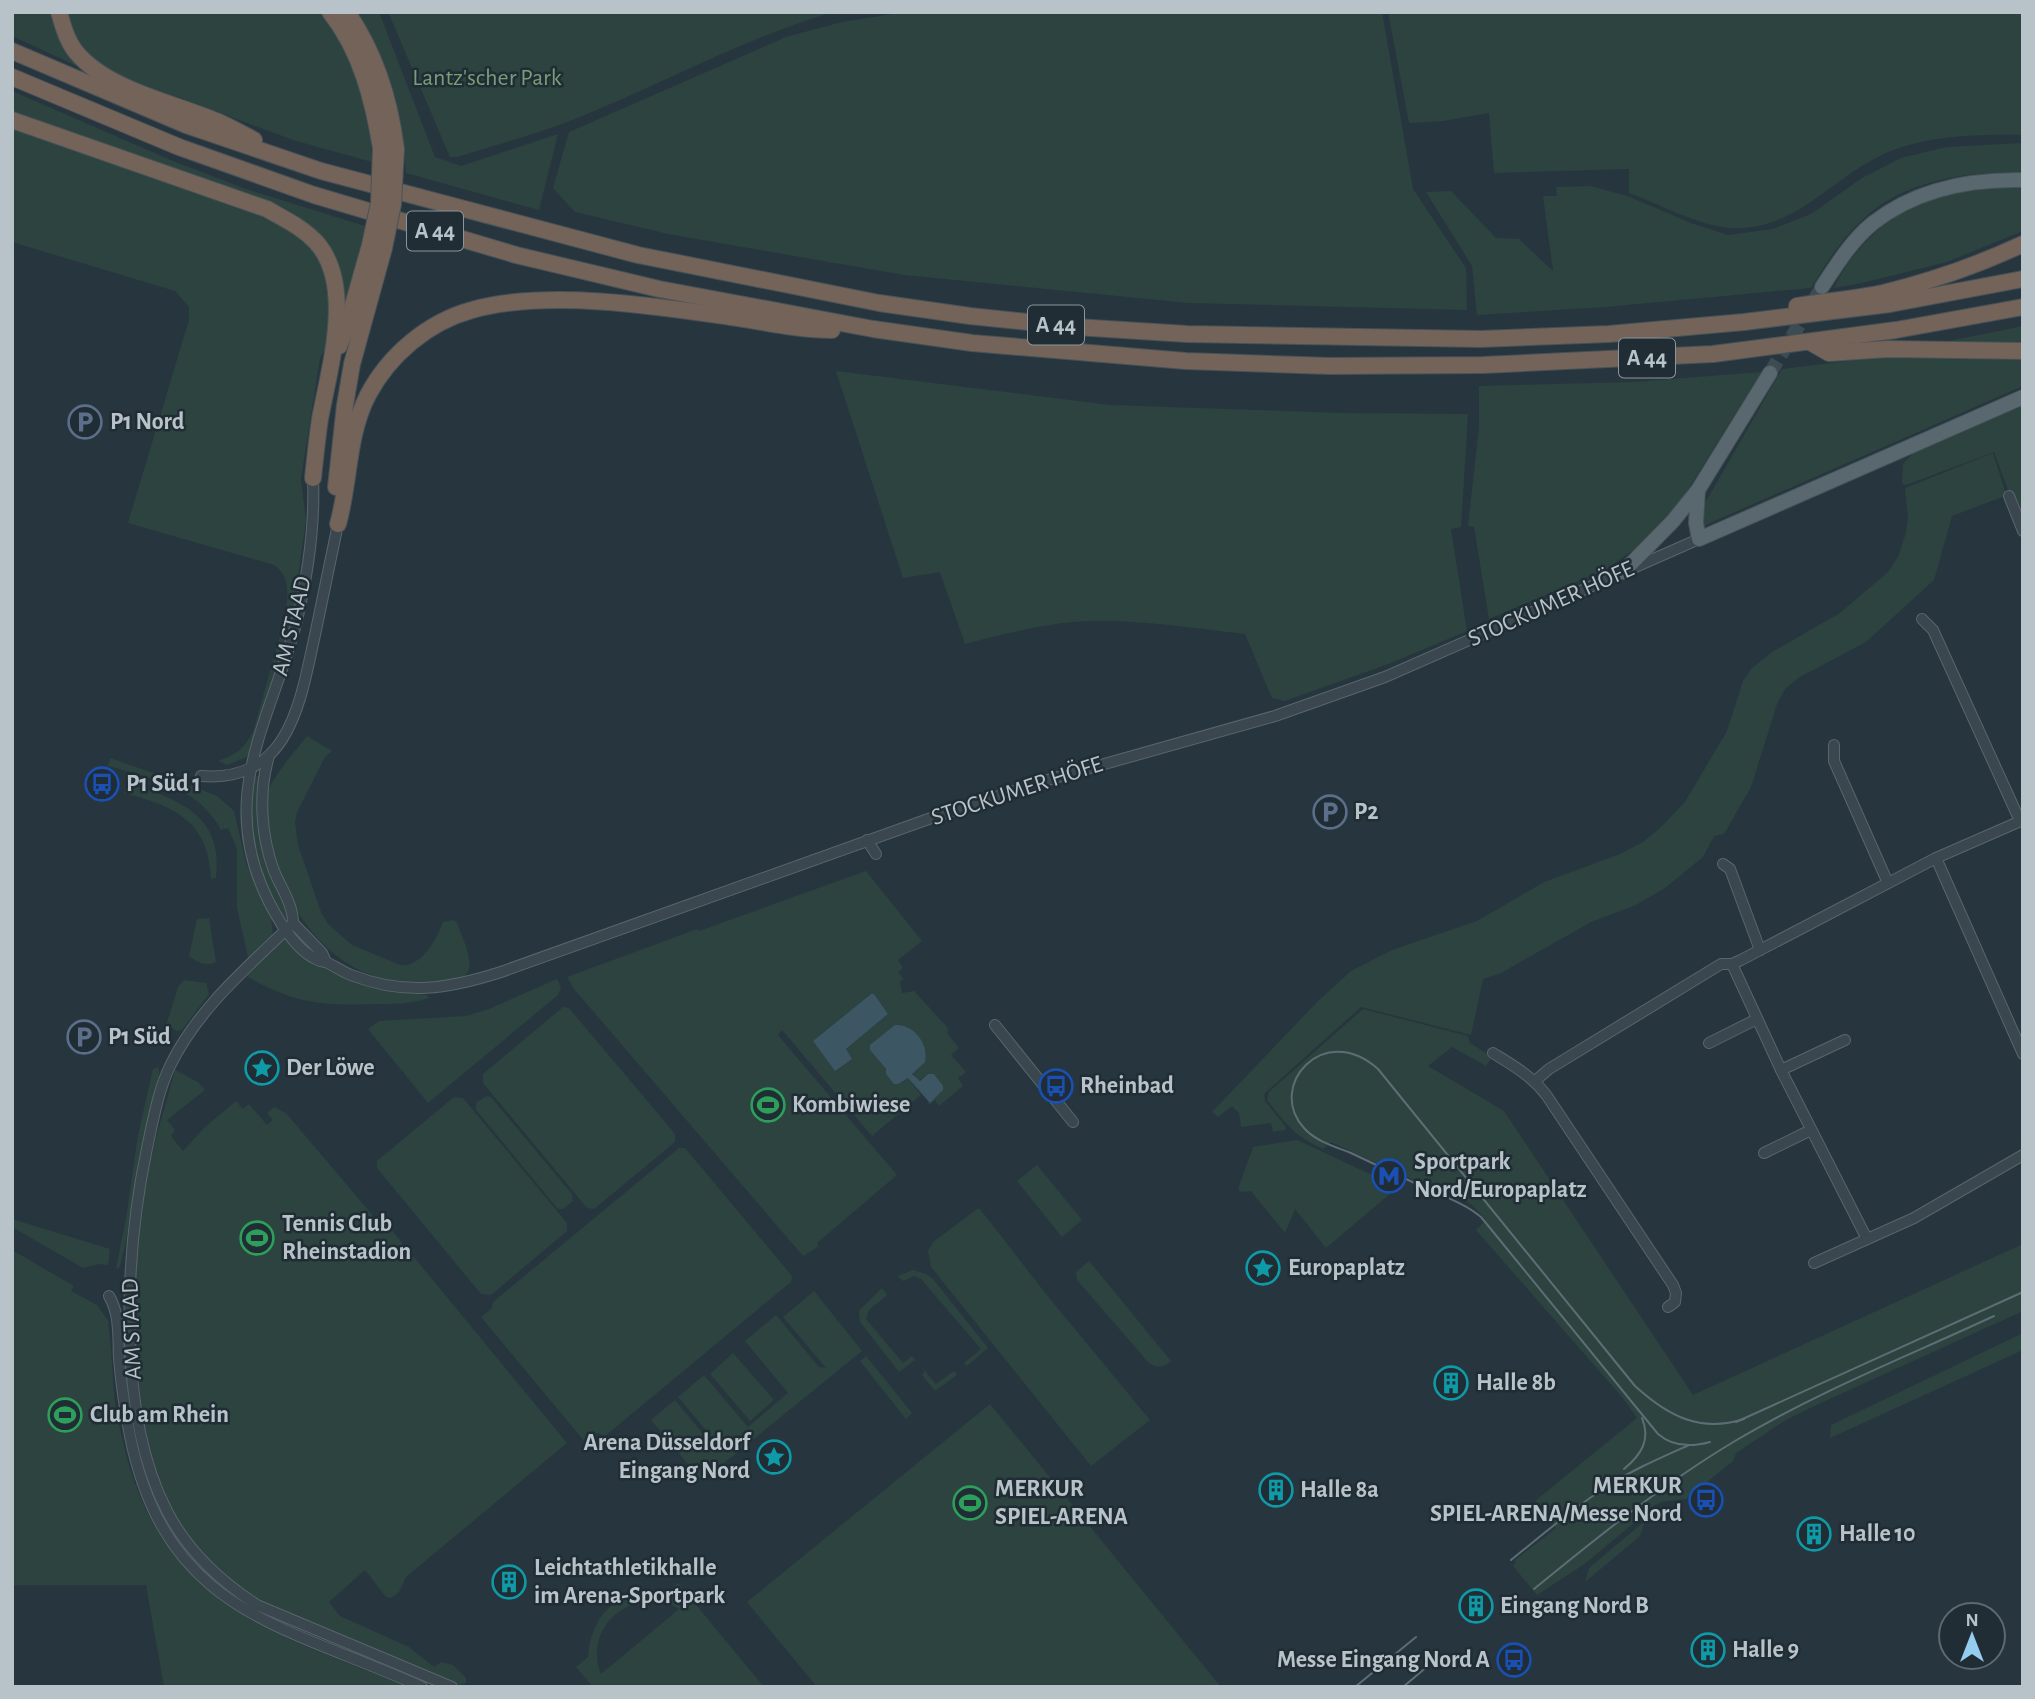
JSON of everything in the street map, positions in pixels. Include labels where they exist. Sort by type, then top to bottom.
[{"type":"highway","points":[[59,12],[65,33],[75,51],[92,67],[148,95],[221,123],[293,162]]},
{"type":"highway","points":[[330,12],[345,34],[367,82],[388,148],[393,204],[330,369]]},
{"type":"highway","points":[[347,12],[377,67],[392,118],[388,148]]},
{"type":"highway","name":"A 44","points":[[12,51],[186,125],[293,162],[638,255],[879,303],[970,316],[1076,327],[1187,334],[1481,340],[1609,334],[1744,322],[1890,304],[2023,279]]},
{"type":"highway","name":"A 44","points":[[12,77],[179,147],[314,195],[491,248],[659,289],[873,329],[972,343],[1186,361],[1330,366],[1483,365],[1713,354],[1976,317],[2023,307]]},
{"type":"highway","points":[[12,120],[267,209],[298,226],[317,243],[330,265],[336,289],[336,318],[313,478]]},
{"type":"highway","points":[[1744,322],[1783,309],[1881,293],[1940,278],[1984,262],[2023,243]]},
{"type":"highway","points":[[338,524],[335,495],[345,405],[377,247]]},
{"type":"highway","points":[[338,524],[346,497],[349,457],[357,417],[381,372],[418,336],[443,321],[472,309],[545,301],[598,302],[662,307],[819,330],[873,329]]},
{"type":"highway","points":[[1810,342],[1829,353],[1888,349],[2023,351]]},
{"type":"main road","points":[[1822,287],[1841,258],[1873,223],[1914,198],[1963,184],[2023,180]]},
{"type":"main road","points":[[1623,572],[1674,521],[1698,490],[1770,373]]},
{"type":"main road","points":[[1698,490],[1696,523],[1699,539],[2023,397]]},
{"type":"street","name":"AM STAAD","points":[[289,927],[258,879],[247,837],[247,792],[255,747],[279,683],[299,611],[310,546],[314,505],[313,478]]},
{"type":"street","points":[[2009,496],[2019,510],[2023,531]]},
{"type":"street","name":"AM STAAD","points":[[201,776],[230,775],[250,769],[269,756],[288,732],[304,682],[338,524]]},
{"type":"street","name":"STOCKUMER HÖFE","points":[[289,927],[298,944],[317,960],[362,979],[400,988],[423,989],[457,985],[501,972],[867,840],[1036,783],[1222,731],[1385,677],[1699,539]]},
{"type":"street","points":[[1535,1081],[1549,1069],[1721,964],[1732,964],[1936,858],[2021,820],[1933,630],[1922,619]]},
{"type":"street","points":[[1834,745],[1835,761],[1888,883]]},
{"type":"street","name":"AM STAAD","points":[[269,756],[263,789],[265,838],[273,868],[290,906],[289,927],[207,1008],[186,1038],[165,1078],[150,1132],[133,1229],[130,1281],[132,1375],[143,1444],[159,1494],[182,1536],[206,1566],[237,1592],[257,1605],[452,1687]]},
{"type":"street","points":[[867,840],[876,854]]},
{"type":"street","points":[[1936,858],[2023,1054]]},
{"type":"street","points":[[1723,864],[1730,869],[1760,950]]},
{"type":"street","name":"STOCKUMER HÖFE","points":[[289,927],[322,953],[327,962]]},
{"type":"street","name":"STOCKUMER HÖFE","points":[[273,942],[298,944]]},
{"type":"street","points":[[1732,964],[1811,1130],[1867,1239]]},
{"type":"street","points":[[1664,984],[1669,995]]},
{"type":"street","points":[[1709,1043],[1757,1019]]},
{"type":"street","points":[[995,1025],[1073,1122]]},
{"type":"street","points":[[1782,1070],[1844,1040]]},
{"type":"street","points":[[1493,1053],[1535,1081],[1673,1285],[1675,1301],[1668,1307]]},
{"type":"street","points":[[1764,1153],[1811,1130]]},
{"type":"street","points":[[1814,1263],[1914,1218],[2023,1155]]},
{"type":"street","name":"AM STAAD","points":[[109,1296],[117,1317],[124,1397],[139,1475],[153,1510],[184,1558],[222,1595],[256,1618],[422,1687]]},
{"type":"green space","points":[[12,12],[52,12],[64,48],[79,67],[12,36]]},
{"type":"green space","points":[[67,12],[321,12],[343,46],[359,83],[369,122],[372,162],[296,141],[121,76],[93,58],[86,50],[74,33]]},
{"type":"green space","points":[[354,12],[379,12],[435,157],[461,166],[558,134],[539,210],[406,173],[401,126],[388,81]]},
{"type":"green space","name":"Lantz'scher Park","points":[[388,12],[833,12],[733,49],[570,121],[450,157]]},
{"type":"green space","points":[[905,12],[1382,12],[1413,189],[1466,268],[1467,310],[1189,303],[904,275],[668,234],[575,212],[553,188],[569,132],[786,37],[842,22]]},
{"type":"green space","points":[[1388,12],[2023,12],[2023,135],[1953,137],[1902,147],[1866,163],[1812,201],[1774,221],[1753,227],[1719,226],[1693,219],[1629,193],[1629,169],[1494,173],[1489,113],[1443,121],[1409,123]]},
{"type":"green space","points":[[12,91],[173,161],[246,189],[365,226],[345,313],[320,358],[301,479],[306,520],[294,606],[249,756],[227,765],[218,761],[239,751],[253,732],[284,622],[287,599],[284,576],[274,565],[128,523],[189,320],[189,307],[175,291],[12,242]]},
{"type":"green space","points":[[2023,143],[2023,172],[1959,176],[1917,187],[1878,206],[1847,236],[1811,288],[1606,307],[1477,315],[1472,266],[1426,192],[1451,191],[1496,238],[1519,239],[1553,271],[1543,196],[1557,196],[1556,187],[1591,186],[1630,197],[1691,223],[1728,235],[1773,229],[1811,214],[1862,178],[1901,158],[1946,147]]},
{"type":"green space","points":[[2023,187],[2023,231],[1947,262],[1834,288],[1850,261],[1870,237],[1907,209],[1933,198],[1958,192]]},
{"type":"green space","points":[[2023,326],[2023,343],[1944,342]]},
{"type":"green space","points":[[1880,357],[2023,360],[2023,386],[1703,526],[1705,503],[1782,369]]},
{"type":"green space","points":[[836,371],[1110,405],[1341,413],[1468,414],[1461,527],[1451,529],[1467,631],[1391,663],[1285,701],[1272,698],[1245,634],[1158,624],[1093,621],[1045,626],[965,644],[940,572],[903,578]]},
{"type":"green space","points":[[1761,372],[1671,517],[1649,539],[1605,570],[1489,619],[1474,527],[1468,526],[1479,427],[1479,386],[1635,382]]},
{"type":"green space","points":[[2023,405],[2023,508],[2013,503],[1994,452],[1906,485],[1902,483],[1903,464],[1915,451]]},
{"type":"green space","points":[[1993,453],[2005,496],[1952,516],[1934,580],[1866,642],[1798,678],[1785,689],[1777,704],[1751,787],[1724,834],[1714,836],[1703,857],[1665,888],[1636,905],[1591,922],[1501,973],[1483,979],[1471,1035],[1361,1007],[1264,1094],[1265,1101],[1286,1127],[1285,1130],[1273,1132],[1271,1123],[1241,1127],[1239,1113],[1232,1106],[1218,1117],[1212,1112],[1318,1001],[1351,971],[1392,950],[1477,921],[1544,882],[1620,854],[1643,842],[1659,829],[1685,802],[1727,731],[1743,681],[1752,668],[1772,652],[1840,613],[1888,572],[1899,555],[1906,532],[1908,517],[1905,488]]},
{"type":"green space","points":[[307,736],[332,751],[325,757],[297,812],[295,823],[298,845],[321,912],[328,924],[352,945],[400,965],[408,965],[427,951],[443,922],[454,920],[468,956],[469,968],[464,976],[451,981],[432,982],[403,982],[376,977],[352,966],[331,951],[297,911],[274,860],[268,836],[266,799],[275,778]]},
{"type":"green space","points":[[110,758],[217,796],[234,811],[246,863],[271,916],[273,938],[289,940],[386,990],[427,995],[429,998],[396,1004],[307,1001],[278,992],[245,975],[248,957],[237,908],[237,849],[228,828],[221,830],[212,816],[187,794],[157,780],[108,766]]},
{"type":"green space","points":[[260,775],[261,813],[286,901],[288,919],[283,917],[259,867],[250,820],[253,778]]},
{"type":"green space","points":[[127,784],[180,803],[205,824],[213,839],[217,856],[216,878],[211,879],[204,843],[186,819],[158,804],[124,793]]},
{"type":"green space","points":[[866,871],[922,941],[898,960],[903,968],[898,972],[904,979],[900,981],[902,993],[914,991],[948,1028],[947,1033],[959,1048],[951,1055],[966,1072],[958,1078],[963,1086],[939,1106],[935,1100],[929,1105],[927,1102],[930,1103],[942,1091],[928,1074],[918,1081],[912,1072],[870,1050],[898,1084],[908,1078],[921,1095],[872,1136],[782,1030],[778,1035],[897,1175],[817,1243],[819,1246],[803,1256],[574,989],[567,977],[697,929],[699,931]],"holes":[[[874,994],[888,1014],[846,1049],[836,1071],[813,1041]]]},
{"type":"green space","points":[[209,918],[216,962],[205,964],[189,956],[197,919]]},
{"type":"green space","points":[[557,979],[561,987],[558,995],[428,1103],[368,1029],[379,1021],[466,1016],[489,1009]]},
{"type":"green space","points":[[184,980],[206,983],[209,994],[182,1030],[178,1031],[166,1026],[178,987]]},
{"type":"green space","points":[[563,1007],[569,1008],[675,1134],[675,1142],[594,1209],[587,1208],[483,1083],[483,1074]]},
{"type":"green space","points":[[1363,1009],[1468,1036],[1470,1043],[1489,1055],[1490,1060],[1486,1066],[1452,1047],[1428,1066],[1504,1111],[1693,1395],[2023,1244],[2023,1311],[1784,1421],[1736,1453],[1733,1461],[1686,1499],[1655,1505],[1586,1563],[1537,1595],[1513,1566],[1515,1560],[1556,1528],[1535,1501],[1637,1418],[1622,1397],[1476,1230],[1486,1220],[1472,1205],[1453,1192],[1450,1197],[1331,1142],[1323,1149],[1313,1144],[1291,1129],[1267,1100],[1269,1092]]},
{"type":"green space","points":[[158,1067],[158,1087],[143,1138],[128,1232],[119,1269],[116,1268],[138,1135],[153,1069]]},
{"type":"green space","points":[[175,1070],[198,1082],[205,1090],[167,1120],[175,1130],[171,1136],[183,1151],[205,1127],[236,1101],[243,1109],[249,1104],[267,1125],[273,1120],[267,1113],[274,1107],[286,1113],[386,1231],[390,1228],[567,1443],[406,1577],[399,1592],[391,1598],[386,1597],[365,1570],[329,1602],[340,1616],[409,1647],[434,1667],[441,1662],[453,1665],[466,1678],[466,1683],[460,1685],[259,1601],[217,1572],[181,1529],[160,1486],[146,1441],[135,1355],[134,1255],[147,1170]]},
{"type":"green space","points":[[486,1096],[491,1097],[572,1194],[573,1201],[563,1209],[558,1209],[476,1110],[476,1103]]},
{"type":"green space","points":[[454,1097],[463,1098],[567,1223],[567,1231],[491,1295],[481,1294],[377,1168],[377,1161]]},
{"type":"green space","points":[[1297,1140],[1398,1187],[1326,1248],[1295,1209],[1285,1233],[1251,1191],[1241,1192],[1238,1189],[1253,1147]]},
{"type":"green space","points":[[679,1148],[685,1148],[792,1276],[791,1282],[605,1436],[597,1433],[585,1442],[481,1317],[492,1308],[493,1302]]},
{"type":"green space","points":[[1037,1165],[1082,1220],[1062,1237],[1017,1181]]},
{"type":"green space","points":[[980,1209],[1150,1420],[1091,1466],[931,1267],[928,1251],[933,1242]]},
{"type":"green space","points":[[12,1219],[110,1249],[108,1265],[83,1268],[12,1227]]},
{"type":"green space","name":"Club am Rhein","points":[[12,1250],[74,1286],[71,1291],[97,1305],[110,1323],[115,1403],[131,1471],[140,1496],[161,1537],[188,1570],[218,1597],[252,1620],[327,1655],[408,1687],[164,1687],[146,1585],[12,1585]]},
{"type":"green space","points":[[1089,1261],[1171,1361],[1160,1367],[1148,1362],[1077,1280],[1076,1272]]},
{"type":"green space","points":[[913,1270],[933,1279],[988,1348],[967,1366],[964,1363],[981,1349],[921,1279],[914,1276],[903,1281],[898,1276]]},
{"type":"green space","points":[[882,1288],[887,1295],[869,1310],[866,1319],[903,1363],[912,1356],[936,1384],[954,1371],[957,1375],[935,1391],[922,1375],[925,1372],[915,1360],[899,1372],[860,1322],[859,1311]]},
{"type":"green space","points":[[814,1291],[862,1351],[702,1481],[651,1420],[675,1400],[718,1452],[721,1448],[678,1397],[704,1375],[748,1427],[788,1393],[745,1341],[776,1315],[819,1367],[826,1368],[783,1317]]},
{"type":"green space","points":[[2023,1333],[2023,1350],[1830,1438],[1831,1425]]},
{"type":"green space","points":[[733,1353],[774,1400],[750,1421],[710,1374]]},
{"type":"green space","points":[[866,1356],[912,1413],[906,1419],[860,1361]]},
{"type":"green space","name":"MERKUR SPIEL-ARENA","points":[[990,1404],[1221,1687],[817,1687],[747,1602]]},
{"type":"green space","points":[[1645,1521],[1640,1536],[1585,1582],[1589,1568]]},
{"type":"green space","points":[[678,1583],[764,1687],[593,1687],[576,1667],[588,1657],[596,1625],[609,1608],[627,1596],[665,1593]],"holes":[[[665,1601],[679,1609],[601,1674],[598,1647],[606,1624],[625,1608],[637,1603]]]},
{"type":"water","points":[[874,994],[888,1014],[846,1049],[852,1059],[835,1071],[813,1041]]},
{"type":"water","points":[[895,1025],[914,1032],[925,1048],[925,1062],[912,1074],[920,1081],[928,1074],[934,1074],[943,1086],[943,1090],[930,1103],[908,1078],[894,1084],[886,1074],[886,1069],[870,1050],[870,1045]]},
{"type":"tunnel","points":[[1770,373],[1822,287]]},
{"type":"tram line","points":[[1710,1442],[1683,1445],[1658,1434],[1481,1217],[1455,1201],[1309,1133],[1294,1112],[1292,1095],[1296,1078],[1306,1065],[1320,1055],[1338,1052],[1357,1056],[1378,1069],[1635,1386],[1647,1397],[1672,1413],[1699,1423],[1728,1423],[1744,1419]]},
{"type":"tram line","points":[[1736,1422],[2023,1292]]},
{"type":"tram line","points":[[1534,1589],[1657,1493],[1735,1441],[1830,1390],[1994,1316]]},
{"type":"tram line","points":[[1624,1469],[1640,1453],[1643,1446],[1645,1426],[1642,1418]]},
{"type":"tram line","points":[[1511,1560],[1606,1487],[1689,1445]]},
{"type":"tram line","points":[[1355,1687],[1416,1637]]},
{"type":"tram line","points":[[1403,1687],[1435,1660]]},
{"type":"place","name":"P1 Nord","points":[[85,422]]},
{"type":"place","name":"P1 Süd 1","points":[[102,784]]},
{"type":"place","name":"P2","points":[[1330,812]]},
{"type":"place","name":"P1 Süd","points":[[84,1037]]},
{"type":"place","name":"Der Löwe","points":[[262,1068]]},
{"type":"place","name":"Rheinbad","points":[[1056,1086]]},
{"type":"place","name":"Kombiwiese","points":[[768,1105]]},
{"type":"place","name":"Sportpark Nord/Europaplatz","points":[[1389,1176]]},
{"type":"place","name":"Tennis Club Rheinstadion","points":[[257,1238]]},
{"type":"place","name":"Europaplatz","points":[[1263,1268]]},
{"type":"place","name":"Halle 8b","points":[[1451,1383]]},
{"type":"place","name":"Club am Rhein","points":[[65,1415]]},
{"type":"place","name":"Arena Düsseldorf Eingang Nord","points":[[774,1457]]},
{"type":"place","name":"Halle 8a","points":[[1276,1490]]},
{"type":"place","name":"MERKUR SPIEL-ARENA/Messe Nord","points":[[1706,1500]]},
{"type":"place","name":"MERKUR SPIEL-ARENA","points":[[970,1503]]},
{"type":"place","name":"Halle 10","points":[[1814,1534]]},
{"type":"place","name":"Leichtathletikhalle im Arena-Sportpark","points":[[509,1582]]},
{"type":"place","name":"Eingang Nord B","points":[[1476,1606]]},
{"type":"place","name":"Halle 9","points":[[1708,1650]]},
{"type":"place","name":"Messe Eingang Nord A","points":[[1514,1660]]}]
